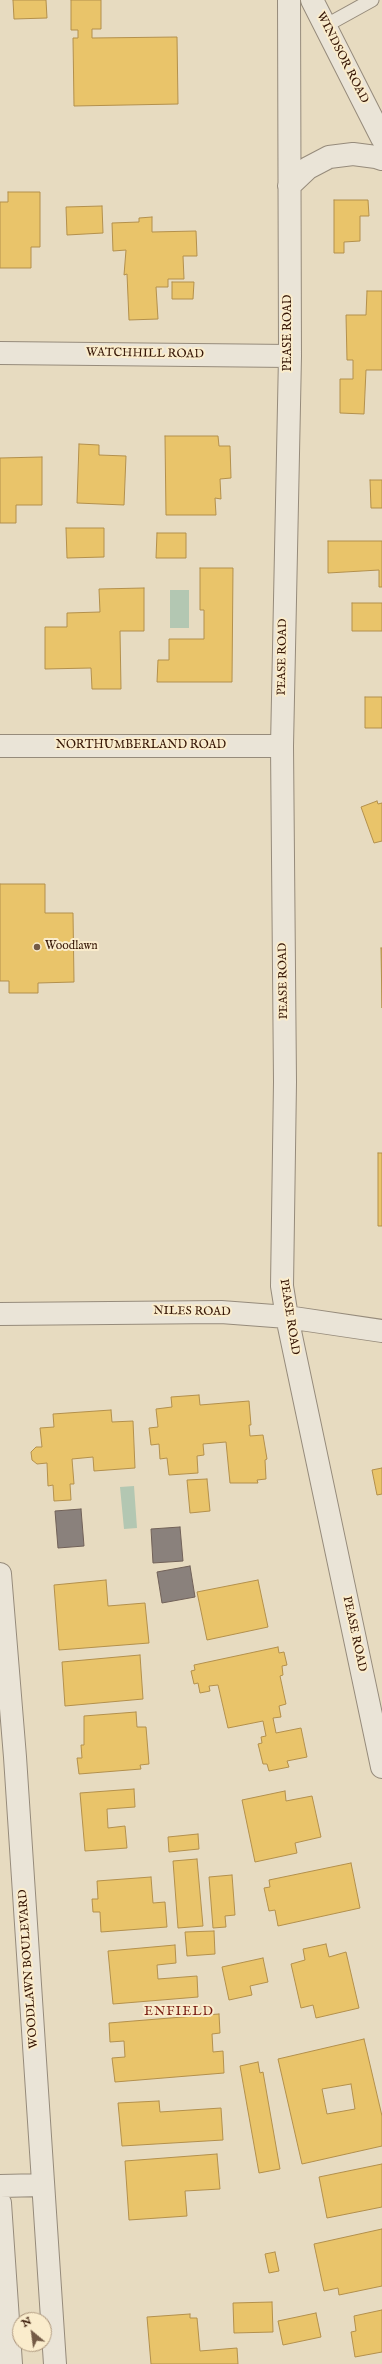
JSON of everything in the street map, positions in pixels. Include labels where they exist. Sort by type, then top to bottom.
[{"type":"street","name":"PEASE ROAD","points":[[289,0],[290,356],[282,746],[285,1082],[282,1286],[287,1317],[382,1767]]},
{"type":"street","name":"WINDSOR ROAD","points":[[312,0],[382,138]]},
{"type":"street","points":[[289,186],[308,168],[329,157],[353,154],[376,157],[382,160]]},
{"type":"street","name":"WATCHHILL ROAD","points":[[0,353],[290,356]]},
{"type":"street","name":"NORTHUMBERLAND ROAD","points":[[0,746],[282,746]]},
{"type":"street","name":"NILES ROAD","points":[[0,1314],[164,1311],[221,1312],[287,1317],[382,1331]]},
{"type":"street","name":"WOODLAWN BOULEVARD","points":[[0,1574],[8,1757],[43,2185],[55,2364]]},
{"type":"street","points":[[0,2186],[43,2185]]},
{"type":"street","points":[[0,2203],[11,2364]]},
{"type":"lane","points":[[325,26],[372,0]]},
{"type":"shaded area","points":[[170,590],[189,590],[189,628],[170,628]]},
{"type":"shaded area","points":[[134,1486],[137,1528],[124,1529],[120,1487]]},
{"type":"building: Homes","points":[[13,0],[46,0],[47,18],[14,19]]},
{"type":"building: Homes","points":[[71,0],[101,0],[101,29],[92,29],[92,38],[177,37],[178,104],[74,106],[73,38],[78,38],[78,30],[71,30]]},
{"type":"building: Homes","points":[[8,192],[40,192],[40,247],[31,247],[31,268],[0,268],[0,202],[8,202]]},
{"type":"building: Homes","points":[[334,200],[368,200],[369,216],[360,216],[360,241],[344,242],[344,253],[334,253]]},
{"type":"building: Homes","points":[[102,206],[103,233],[67,235],[66,207]]},
{"type":"building: Homes","points":[[152,217],[152,232],[196,231],[197,256],[183,256],[184,279],[168,279],[168,287],[156,287],[158,319],[129,320],[127,274],[124,275],[126,250],[113,251],[112,223],[139,222],[139,218]]},
{"type":"building: Homes","points":[[172,282],[194,282],[193,299],[172,299]]},
{"type":"building: Homes","points":[[367,291],[382,291],[382,370],[366,370],[364,414],[340,413],[340,379],[353,379],[353,360],[347,360],[346,315],[366,315]]},
{"type":"building: Homes","points":[[165,436],[218,436],[219,446],[230,446],[231,478],[220,479],[221,499],[215,498],[216,515],[166,515]]},
{"type":"building: Homes","points":[[79,444],[99,445],[99,455],[126,456],[124,505],[77,503]]},
{"type":"building: Homes","points":[[42,457],[42,505],[16,505],[16,523],[0,523],[0,458]]},
{"type":"building: Homes","points":[[370,480],[382,480],[382,508],[371,508]]},
{"type":"building: Homes","points":[[66,528],[104,528],[104,557],[67,558]]},
{"type":"building: Homes","points":[[157,533],[186,533],[186,558],[156,558]]},
{"type":"building: Homes","points":[[328,541],[382,541],[382,587],[379,587],[379,570],[328,573]]},
{"type":"building: Homes","points":[[200,568],[233,568],[232,682],[157,682],[158,660],[169,660],[169,639],[204,639],[204,610],[200,610]]},
{"type":"building: Homes","points":[[144,588],[144,631],[120,631],[121,689],[92,689],[91,668],[45,669],[45,627],[67,627],[67,613],[100,612],[99,589]]},
{"type":"building: Homes","points":[[352,603],[382,603],[382,631],[352,631]]},
{"type":"building: Homes","points":[[365,697],[382,697],[382,728],[365,728]]},
{"type":"building: Homes","points":[[377,801],[378,804],[382,803],[382,841],[374,843],[361,807]]},
{"type":"building: Homes","name":"Woodlawn","points":[[0,884],[45,884],[45,913],[73,913],[74,982],[38,983],[38,993],[9,993],[9,981],[0,981]]},
{"type":"building: Homes","points":[[381,948],[382,948],[382,1008]]},
{"type":"building: Homes","points":[[378,1153],[382,1153],[382,1226],[378,1226]]},
{"type":"building: Homes","points":[[199,1395],[200,1405],[249,1401],[251,1425],[249,1425],[250,1436],[263,1435],[267,1459],[265,1460],[266,1479],[257,1480],[258,1483],[230,1483],[226,1442],[203,1444],[204,1455],[197,1456],[198,1473],[169,1475],[167,1458],[160,1459],[159,1444],[151,1445],[149,1428],[158,1427],[156,1409],[172,1407],[171,1397]]},
{"type":"building: Homes","points":[[111,1410],[112,1422],[133,1421],[135,1468],[94,1471],[93,1457],[72,1459],[74,1484],[70,1484],[71,1500],[54,1501],[53,1485],[48,1486],[47,1463],[37,1464],[32,1460],[31,1452],[36,1447],[42,1447],[40,1428],[54,1427],[53,1414]]},
{"type":"building: Homes","points":[[382,1468],[382,1494],[377,1495],[372,1470]]},
{"type":"building: Homes","points":[[207,1479],[210,1511],[190,1513],[187,1480]]},
{"type":"building: Homes","points":[[106,1580],[108,1606],[145,1603],[149,1643],[59,1650],[54,1585]]},
{"type":"building: Homes","points":[[258,1580],[268,1627],[207,1640],[197,1592]]},
{"type":"building: Homes","points":[[278,1647],[279,1653],[284,1652],[287,1665],[282,1666],[283,1675],[280,1676],[286,1704],[279,1706],[281,1717],[273,1718],[276,1733],[301,1728],[307,1757],[287,1761],[289,1767],[269,1771],[267,1764],[263,1764],[258,1744],[262,1743],[261,1737],[266,1736],[263,1721],[228,1728],[218,1685],[209,1686],[210,1691],[200,1693],[198,1683],[194,1684],[191,1671],[195,1670],[194,1665]]},
{"type":"building: Homes","points":[[140,1655],[143,1699],[65,1706],[62,1662]]},
{"type":"building: Homes","points":[[136,1712],[137,1727],[146,1727],[149,1764],[140,1765],[141,1769],[79,1774],[77,1758],[82,1758],[81,1745],[84,1745],[84,1716]]},
{"type":"building: Homes","points":[[134,1789],[135,1807],[107,1809],[108,1828],[125,1826],[127,1848],[85,1851],[80,1793]]},
{"type":"building: Homes","points":[[285,1791],[286,1801],[312,1796],[321,1837],[295,1843],[297,1853],[255,1862],[242,1800]]},
{"type":"building: Homes","points":[[198,1834],[199,1849],[169,1852],[168,1837]]},
{"type":"building: Homes","points":[[197,1859],[203,1926],[178,1928],[173,1861]]},
{"type":"building: Homes","points":[[351,1863],[360,1908],[278,1926],[275,1910],[269,1911],[264,1888],[270,1887],[269,1880]]},
{"type":"building: Homes","points":[[232,1875],[235,1915],[225,1916],[226,1927],[213,1928],[209,1877]]},
{"type":"building: Homes","points":[[151,1877],[153,1903],[165,1902],[167,1927],[101,1932],[100,1912],[93,1912],[92,1899],[98,1899],[97,1881]]},
{"type":"building: Homes","points":[[214,1931],[215,1954],[187,1956],[185,1932]]},
{"type":"building: Homes","points":[[326,1944],[329,1957],[346,1952],[359,2008],[316,2018],[313,2005],[301,2008],[291,1964],[305,1960],[303,1949]]},
{"type":"building: Homes","points":[[175,1945],[176,1963],[157,1965],[158,1979],[197,1976],[198,1997],[113,2004],[108,1951]]},
{"type":"building: Homes","points":[[263,1958],[268,1982],[250,1986],[252,1995],[229,2000],[222,1967]]},
{"type":"building: Homes","points":[[219,2014],[220,2033],[212,2034],[213,2052],[223,2051],[224,2073],[115,2082],[112,2058],[125,2057],[124,2041],[110,2042],[109,2023]]},
{"type":"building: Homes","points":[[364,2039],[382,2116],[382,2146],[302,2164],[278,2059]],"holes":[[[351,2084],[355,2109],[327,2114],[322,2089]]]},
{"type":"building: Homes","points":[[258,2062],[260,2073],[263,2072],[280,2169],[259,2173],[240,2066]]},
{"type":"building: Homes","points":[[159,2101],[160,2112],[221,2108],[223,2140],[122,2146],[118,2103]]},
{"type":"building: Homes","points":[[217,2154],[220,2189],[185,2191],[187,2216],[129,2220],[125,2161]]},
{"type":"building: Homes","points":[[382,2164],[382,2207],[327,2218],[319,2177]]},
{"type":"building: Homes","points":[[382,2229],[382,2286],[339,2295],[338,2288],[324,2291],[314,2244]]},
{"type":"building: Homes","points":[[275,2252],[279,2271],[269,2273],[265,2254]]},
{"type":"building: Homes","points":[[272,2302],[273,2332],[234,2333],[233,2303]]},
{"type":"building: Homes","points":[[382,2310],[382,2352],[355,2357],[351,2332],[356,2331],[354,2316]]},
{"type":"building: Homes","points":[[316,2313],[321,2337],[283,2345],[278,2321]]},
{"type":"building: Homes","points":[[190,2314],[190,2318],[197,2318],[200,2351],[237,2348],[238,2364],[151,2364],[147,2317]]},
{"type":"building: Industry","points":[[81,1509],[84,1546],[58,1548],[55,1511]]},
{"type":"building: Industry","points":[[180,1527],[183,1561],[153,1563],[151,1529]]},
{"type":"building: Industry","points":[[190,1566],[195,1597],[162,1603],[157,1572]]},
{"type":"place","name":"Woodlawn","points":[[37,947]]},
{"type":"district","name":"ENFIELD","points":[[179,2012]]}]
